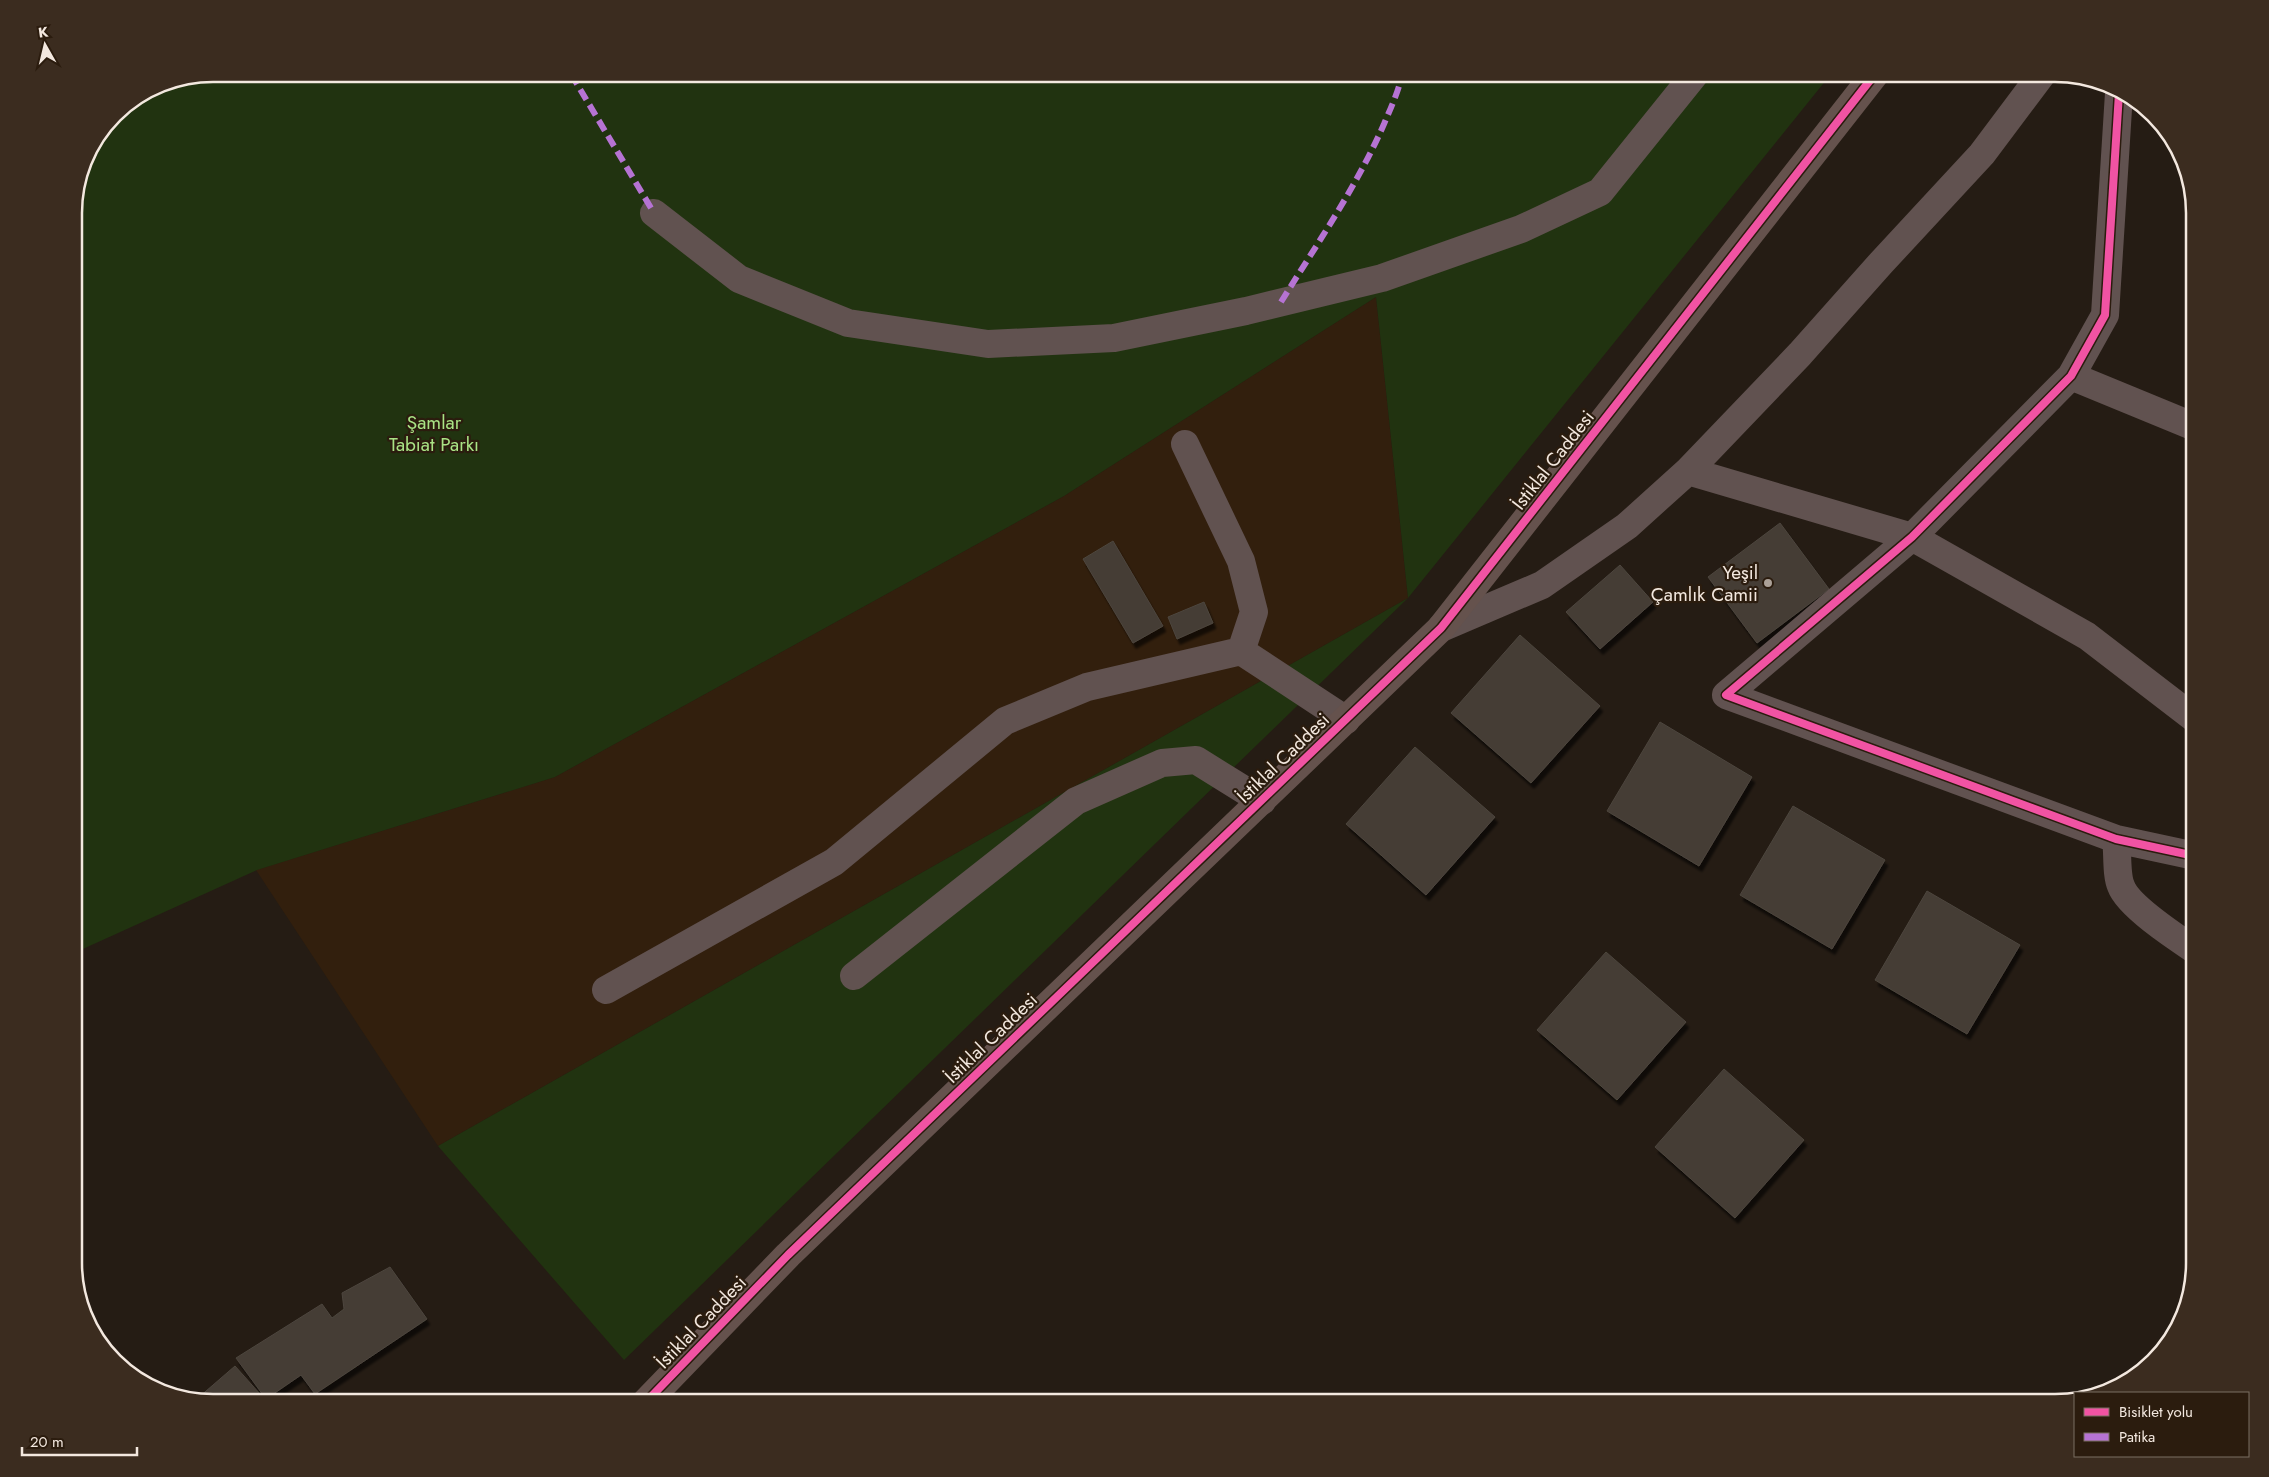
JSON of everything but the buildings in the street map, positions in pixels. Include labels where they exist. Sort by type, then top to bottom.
[{"type":"main road","name":"İstiklal Caddesi","points":[[654,1394],[788,1255],[1441,628],[1869,82]]},
{"type":"street","points":[[654,213],[740,279],[848,323],[988,344],[1114,338],[1246,311],[1382,278],[1521,229],[1600,192],[1689,82]]},
{"type":"street","points":[[1441,628],[1542,585],[1627,526],[1688,471],[1800,354],[1881,262],[1982,154],[2036,82]]},
{"type":"street","points":[[2119,99],[2105,315],[2071,376],[1912,537],[1726,696],[2116,839],[2186,854]]},
{"type":"street","points":[[2071,376],[2186,423]]},
{"type":"street","points":[[1184,444],[1240,561],[1254,612],[1241,651]]},
{"type":"street","points":[[1688,471],[1912,537],[2088,636],[2186,711]]},
{"type":"street","points":[[606,990],[834,862],[1005,721],[1087,687],[1241,651],[1346,720]]},
{"type":"street","points":[[854,976],[1076,801],[1162,763],[1196,760],[1262,800]]},
{"type":"street","points":[[2116,839],[2121,887],[2148,916],[2186,944]]},
{"type":"shaded area","points":[[1376,297],[1408,598],[438,1146],[256,870],[555,777],[1064,496]]},
{"type":"green space","name":"Şamlar Tabiat Parkı","points":[[214,82],[1825,82],[1408,598],[1376,297],[1064,496],[555,777],[257,870],[83,949],[83,205],[92,163],[105,141],[127,115],[163,92],[188,85]]},
{"type":"green space","points":[[1408,598],[624,1360],[438,1146]]},
{"type":"marked path","points":[[576,82],[654,213]]},
{"type":"marked path","points":[[1281,302],[1362,170],[1392,105],[1400,82]]},
{"type":"cycle path","points":[[654,1394],[788,1255],[1441,628],[1869,82]]},
{"type":"cycle path","points":[[2119,99],[2105,315],[2071,376],[1912,537],[1726,695],[2116,839],[2186,854]]},
{"type":"place","name":"Yeşil Çamlık Camii","points":[[1768,583]]}]
